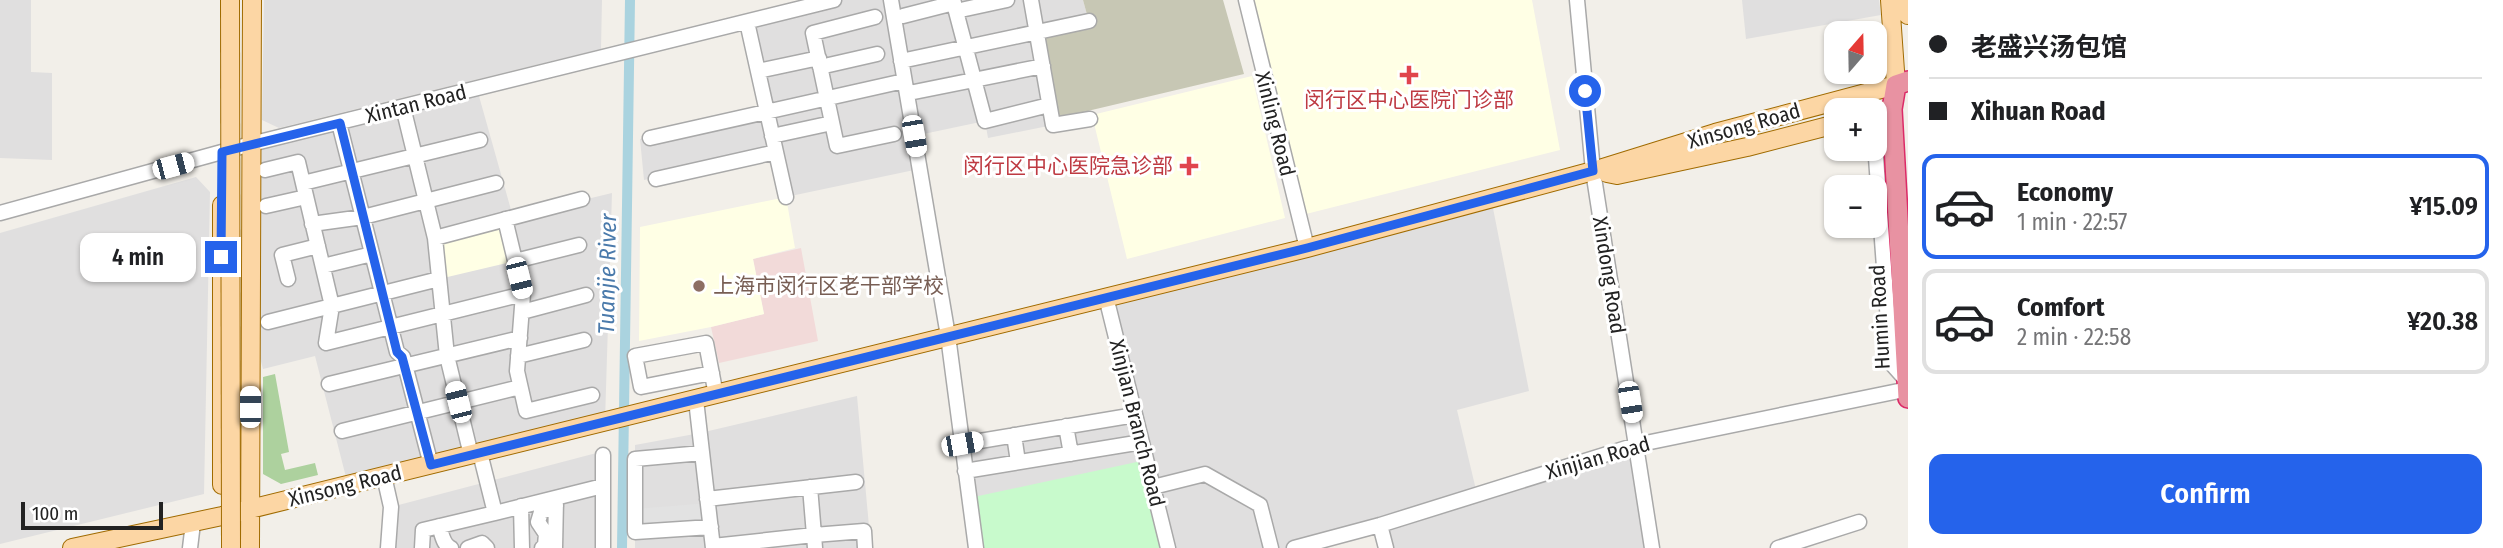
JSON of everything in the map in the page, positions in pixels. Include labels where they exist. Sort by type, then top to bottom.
[{"type":"highway","name":"Humin Road","points":[[1902,83],[1892,108],[1908,389]]},
{"type":"main road","points":[[222,0],[222,548]]},
{"type":"main road","points":[[230,0],[232,548]]},
{"type":"main road","points":[[242,0],[242,548]]},
{"type":"main road","points":[[250,548],[252,0]]},
{"type":"main road","points":[[1890,0],[1902,83]]},
{"type":"main road","points":[[1906,0],[1908,15]]},
{"type":"main road","name":"Xinsong Road","points":[[72,548],[222,516],[1307,248],[1593,171],[1715,133],[1902,83]]},
{"type":"main road","name":"Xinsong Road","points":[[1593,171],[1617,175],[1824,127]]},
{"type":"street","name":"Xintan Road","points":[[0,213],[251,144],[834,0]]},
{"type":"street","points":[[891,0],[901,61],[909,86],[948,336],[976,548]]},
{"type":"street","points":[[903,16],[954,5],[1007,0]]},
{"type":"street","points":[[1031,0],[1053,125],[1090,119]]},
{"type":"street","name":"Xinling Road","points":[[1246,0],[1307,248]]},
{"type":"street","name":"Xindong Road","points":[[1577,0],[1593,171],[1652,548]]},
{"type":"street","points":[[954,5],[985,121],[1049,105]]},
{"type":"street","points":[[875,17],[813,33],[837,146],[894,134]]},
{"type":"street","points":[[747,22],[786,197]]},
{"type":"street","points":[[901,61],[1089,22]]},
{"type":"street","points":[[758,71],[877,54]]},
{"type":"street","points":[[650,138],[827,98],[974,80],[1042,66]]},
{"type":"street","points":[[403,107],[435,238],[447,356],[458,402],[495,513]]},
{"type":"street","points":[[340,123],[397,352],[405,366],[431,465]]},
{"type":"street","points":[[772,136],[832,123]]},
{"type":"street","points":[[266,206],[352,171],[480,140]]},
{"type":"street","points":[[656,178],[776,152]]},
{"type":"street","points":[[265,170],[298,162],[332,306],[326,343],[523,295]]},
{"type":"street","points":[[313,223],[363,217],[496,183]]},
{"type":"street","points":[[435,238],[582,199]]},
{"type":"street","points":[[505,219],[523,295],[516,371],[526,411],[592,395]]},
{"type":"street","points":[[515,261],[579,245]]},
{"type":"street","points":[[288,279],[282,255],[318,246]]},
{"type":"street","points":[[323,267],[372,254]]},
{"type":"street","points":[[268,322],[439,279]]},
{"type":"street","points":[[522,312],[586,295]]},
{"type":"street","name":"Xinjian Branch Road","points":[[1106,297],[1168,548]]},
{"type":"street","points":[[329,384],[520,338]]},
{"type":"street","points":[[518,356],[584,340]]},
{"type":"street","points":[[712,373],[641,387],[635,356],[706,343],[712,373],[716,395]]},
{"type":"street","points":[[342,431],[520,387]]},
{"type":"street","name":"Xinjian Road","points":[[1294,548],[1380,525],[1636,445],[1908,389]]},
{"type":"street","points":[[696,400],[713,547],[815,541],[864,531],[865,548]]},
{"type":"street","points":[[962,444],[1135,415]]},
{"type":"street","points":[[1066,426],[1071,454]]},
{"type":"street","points":[[1014,435],[1018,463]]},
{"type":"street","points":[[965,471],[1142,442]]},
{"type":"street","points":[[702,453],[635,459],[635,532],[711,527]]},
{"type":"street","points":[[603,455],[603,548]]},
{"type":"street","points":[[1153,487],[1205,474],[1261,505],[1271,548]]},
{"type":"street","points":[[384,476],[391,507],[388,548]]},
{"type":"street","points":[[707,499],[856,482]]},
{"type":"street","points":[[422,548],[423,530],[521,506],[556,502],[603,486]]},
{"type":"street","points":[[810,488],[815,541]]},
{"type":"street","points":[[542,548],[545,545],[545,534],[538,522],[541,512],[556,502]]},
{"type":"street","points":[[555,548],[556,502]]},
{"type":"street","points":[[521,506],[523,548]]},
{"type":"street","points":[[1778,548],[1859,522]]},
{"type":"street","points":[[191,548],[193,523]]},
{"type":"street","points":[[1380,525],[1386,548]]},
{"type":"street","points":[[439,526],[443,540],[452,548]]},
{"type":"street","points":[[468,548],[482,543],[487,548]]},
{"type":"shaded area","points":[[0,0],[31,0],[31,72],[52,73],[52,160],[0,158]]},
{"type":"shaded area","points":[[264,0],[602,0],[601,49],[279,128],[262,120]]},
{"type":"shaded area","points":[[834,0],[1083,0],[1091,29],[1053,125],[988,138],[985,121],[914,136],[919,169],[786,197],[776,152],[644,180],[640,139],[767,112],[747,22]]},
{"type":"shaded area","points":[[1083,0],[1223,0],[1244,74],[1058,118],[1040,38],[1091,29]]},
{"type":"shaded area","name":"闵行区中心医院门诊部","points":[[1253,0],[1532,0],[1560,150],[1306,214]]},
{"type":"shaded area","points":[[1742,0],[1879,0],[1881,15],[1847,21],[1824,21],[1824,25],[1746,39]]},
{"type":"shaded area","name":"闵行区中心医院急诊部","points":[[1252,76],[1285,218],[1127,259],[1092,115]]},
{"type":"shaded area","points":[[477,89],[513,217],[612,193],[605,422],[348,485],[315,356],[263,369],[257,347],[257,143]]},
{"type":"shaded area","points":[[196,177],[210,192],[204,494],[0,544],[0,233]]},
{"type":"shaded area","name":"上海市闵行区老干部学校","points":[[786,197],[795,248],[753,259],[764,314],[639,341],[640,227]]},
{"type":"shaded area","points":[[1491,198],[1529,391],[1457,410],[1477,494],[1636,445],[1652,548],[1386,548],[1380,525],[1294,548],[1168,548],[969,498],[962,444],[1135,415],[1106,297]]},
{"type":"shaded area","points":[[505,219],[515,261],[439,279],[435,238]]},
{"type":"shaded area","points":[[801,248],[818,341],[719,363],[711,327],[764,314],[753,259]]},
{"type":"shaded area","points":[[857,396],[871,548],[635,548],[635,445],[700,433]]},
{"type":"shaded area","points":[[604,451],[603,548],[388,548],[391,507]]},
{"type":"shaded area","points":[[709,503],[711,527],[637,533],[635,509]]},
{"type":"green space","points":[[275,374],[289,452],[281,454],[285,470],[315,463],[318,475],[281,484],[263,474],[263,377]]},
{"type":"green space","points":[[1146,460],[1168,548],[976,548],[969,498]]},
{"type":"waterway","name":"Tuanjie River","points":[[622,548],[630,0]]},
{"type":"place","name":"闵行区中心医院门诊部","points":[[1409,75]]},
{"type":"place","name":"闵行区中心医院急诊部","points":[[1189,166]]},
{"type":"place","name":"上海市闵行区老干部学校","points":[[699,286]]},
{"type":"route","points":[[221,257],[222,152],[340,123],[397,352],[402,357],[431,465],[1307,248],[1593,171],[1585,91]]}]
